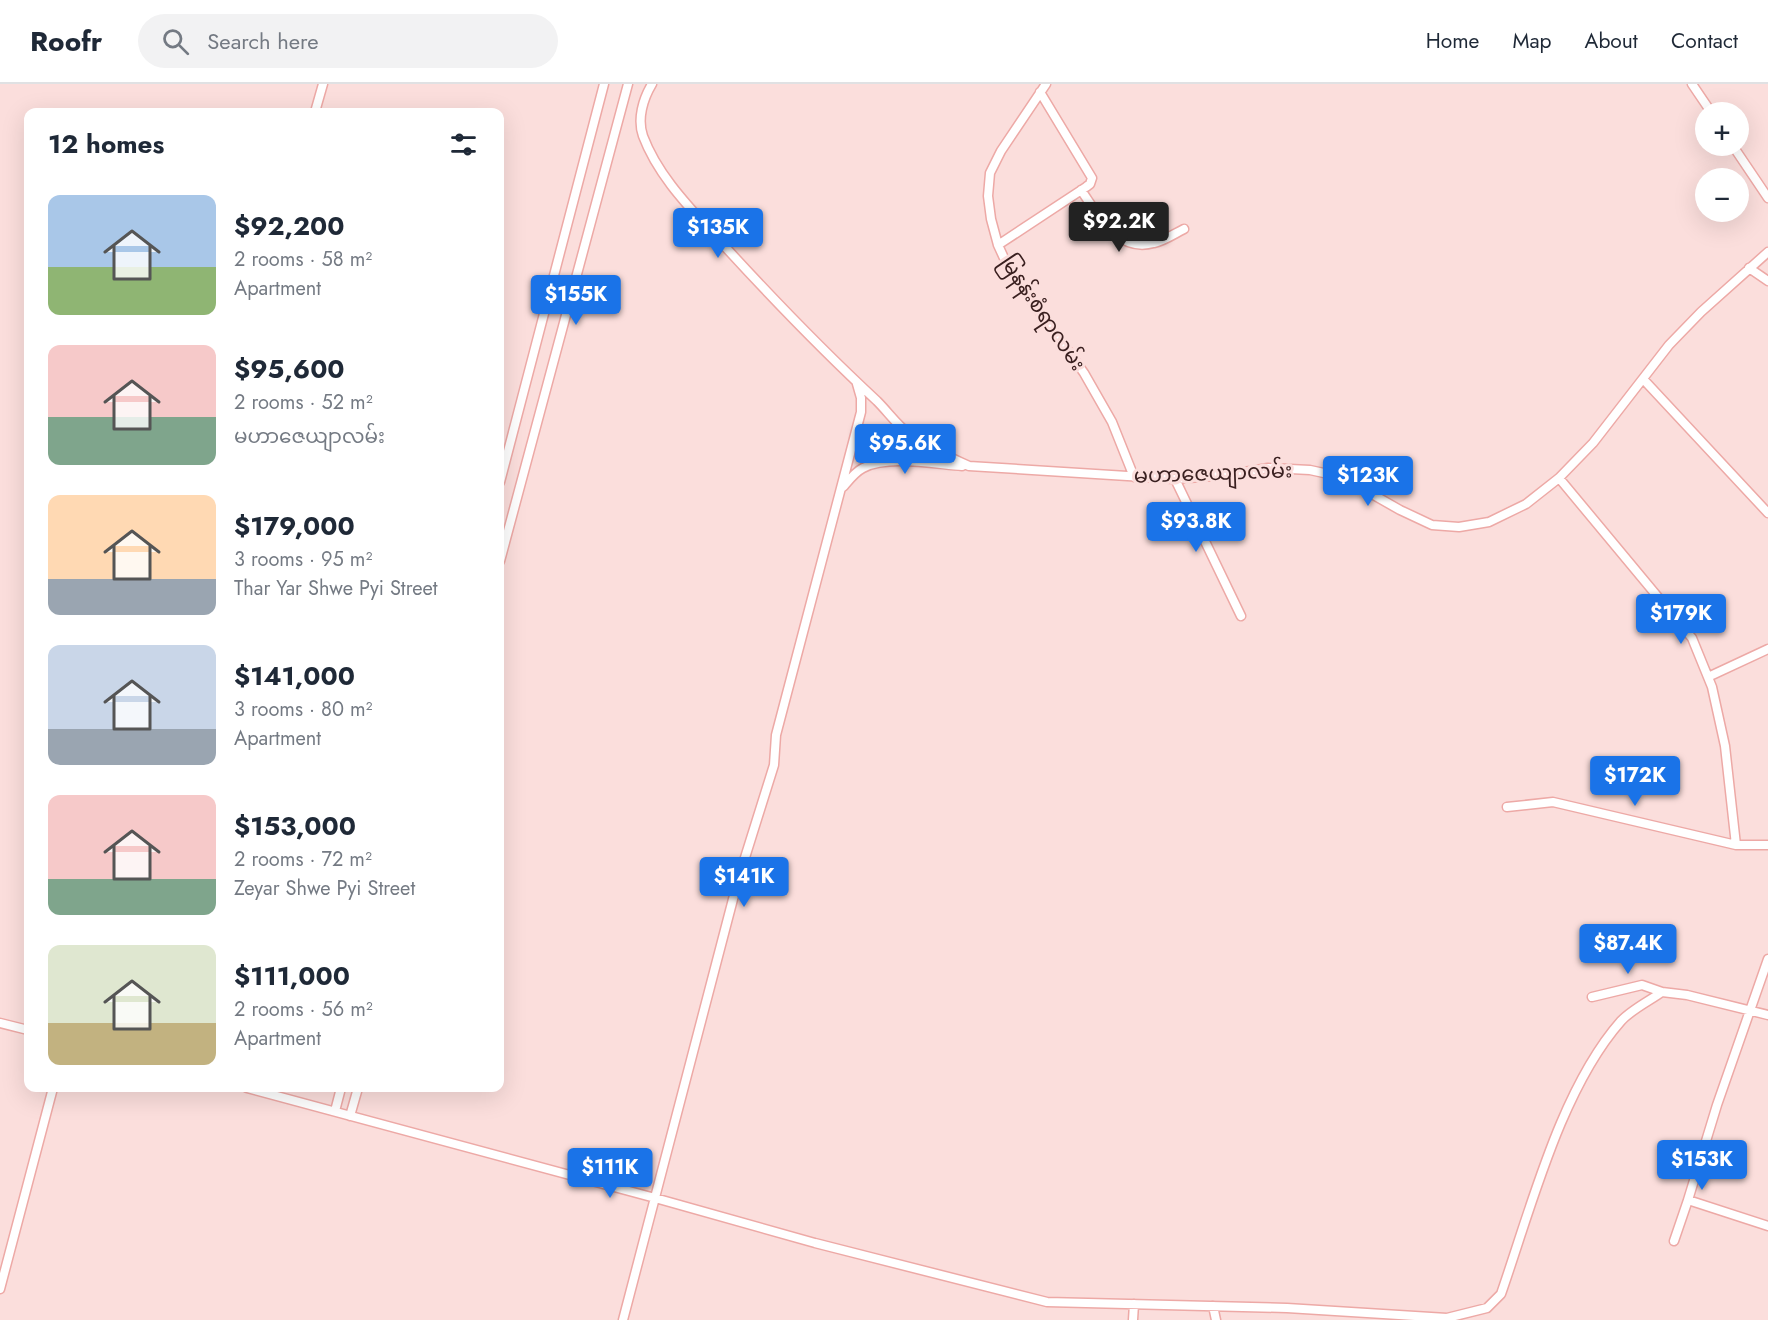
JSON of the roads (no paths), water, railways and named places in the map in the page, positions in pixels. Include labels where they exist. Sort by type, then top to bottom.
[{"type":"street","points":[[316,108],[322,84]]},
{"type":"street","points":[[504,467],[604,84]]},
{"type":"street","points":[[504,546],[628,84]]},
{"type":"street","name":"မဟာဇေယျာလမ်း","points":[[652,84],[643,102],[642,134],[658,166],[687,204],[735,258],[857,384],[908,433],[940,453],[969,466],[1175,479],[1227,475],[1268,468],[1310,470],[1342,477],[1400,510],[1432,525],[1459,527],[1489,522],[1526,504],[1559,478],[1593,443],[1669,345],[1701,312],[1768,252]]},
{"type":"street","points":[[1692,84],[1704,102]]},
{"type":"street","points":[[998,245],[1090,184],[1092,178],[1043,88]]},
{"type":"street","name":"မြနန်းစံရာလမ်း","points":[[1043,88],[1001,151],[990,173],[988,196],[998,245],[1009,269],[1084,373],[1112,422],[1134,477]]},
{"type":"street","points":[[1740,156],[1768,198]]},
{"type":"street","points":[[1081,190],[1111,232],[1122,241],[1140,245],[1152,244],[1184,229]]},
{"type":"street","points":[[1749,268],[1768,281]]},
{"type":"street","points":[[1644,380],[1768,513]]},
{"type":"street","points":[[622,1320],[738,880],[774,765],[776,735],[861,412],[861,398],[857,384]]},
{"type":"street","points":[[841,490],[862,468],[877,462],[969,466]]},
{"type":"street","points":[[1559,478],[1692,638],[1708,677],[1725,746],[1736,845]]},
{"type":"street","points":[[1175,479],[1241,616]]},
{"type":"street","points":[[1708,677],[1768,649]]},
{"type":"street","points":[[1507,807],[1553,802],[1736,845],[1768,845]]},
{"type":"street","points":[[1674,1241],[1717,1105],[1768,959]]},
{"type":"street","points":[[1592,997],[1642,985],[1662,992],[1688,995],[1768,1015]]},
{"type":"street","points":[[262,1092],[815,1243],[1047,1302],[1287,1308],[1447,1318],[1487,1308],[1501,1294],[1554,1140],[1590,1062],[1622,1020],[1662,992]]},
{"type":"street","points":[[0,1023],[24,1029]]},
{"type":"street","points":[[0,1289],[52,1092]]},
{"type":"street","points":[[334,1111],[340,1092]]},
{"type":"street","points":[[350,1116],[357,1092]]},
{"type":"street","points":[[1688,1200],[1768,1226]]},
{"type":"street","points":[[1133,1320],[1134,1304]]},
{"type":"street","points":[[1213,1306],[1216,1320]]}]
